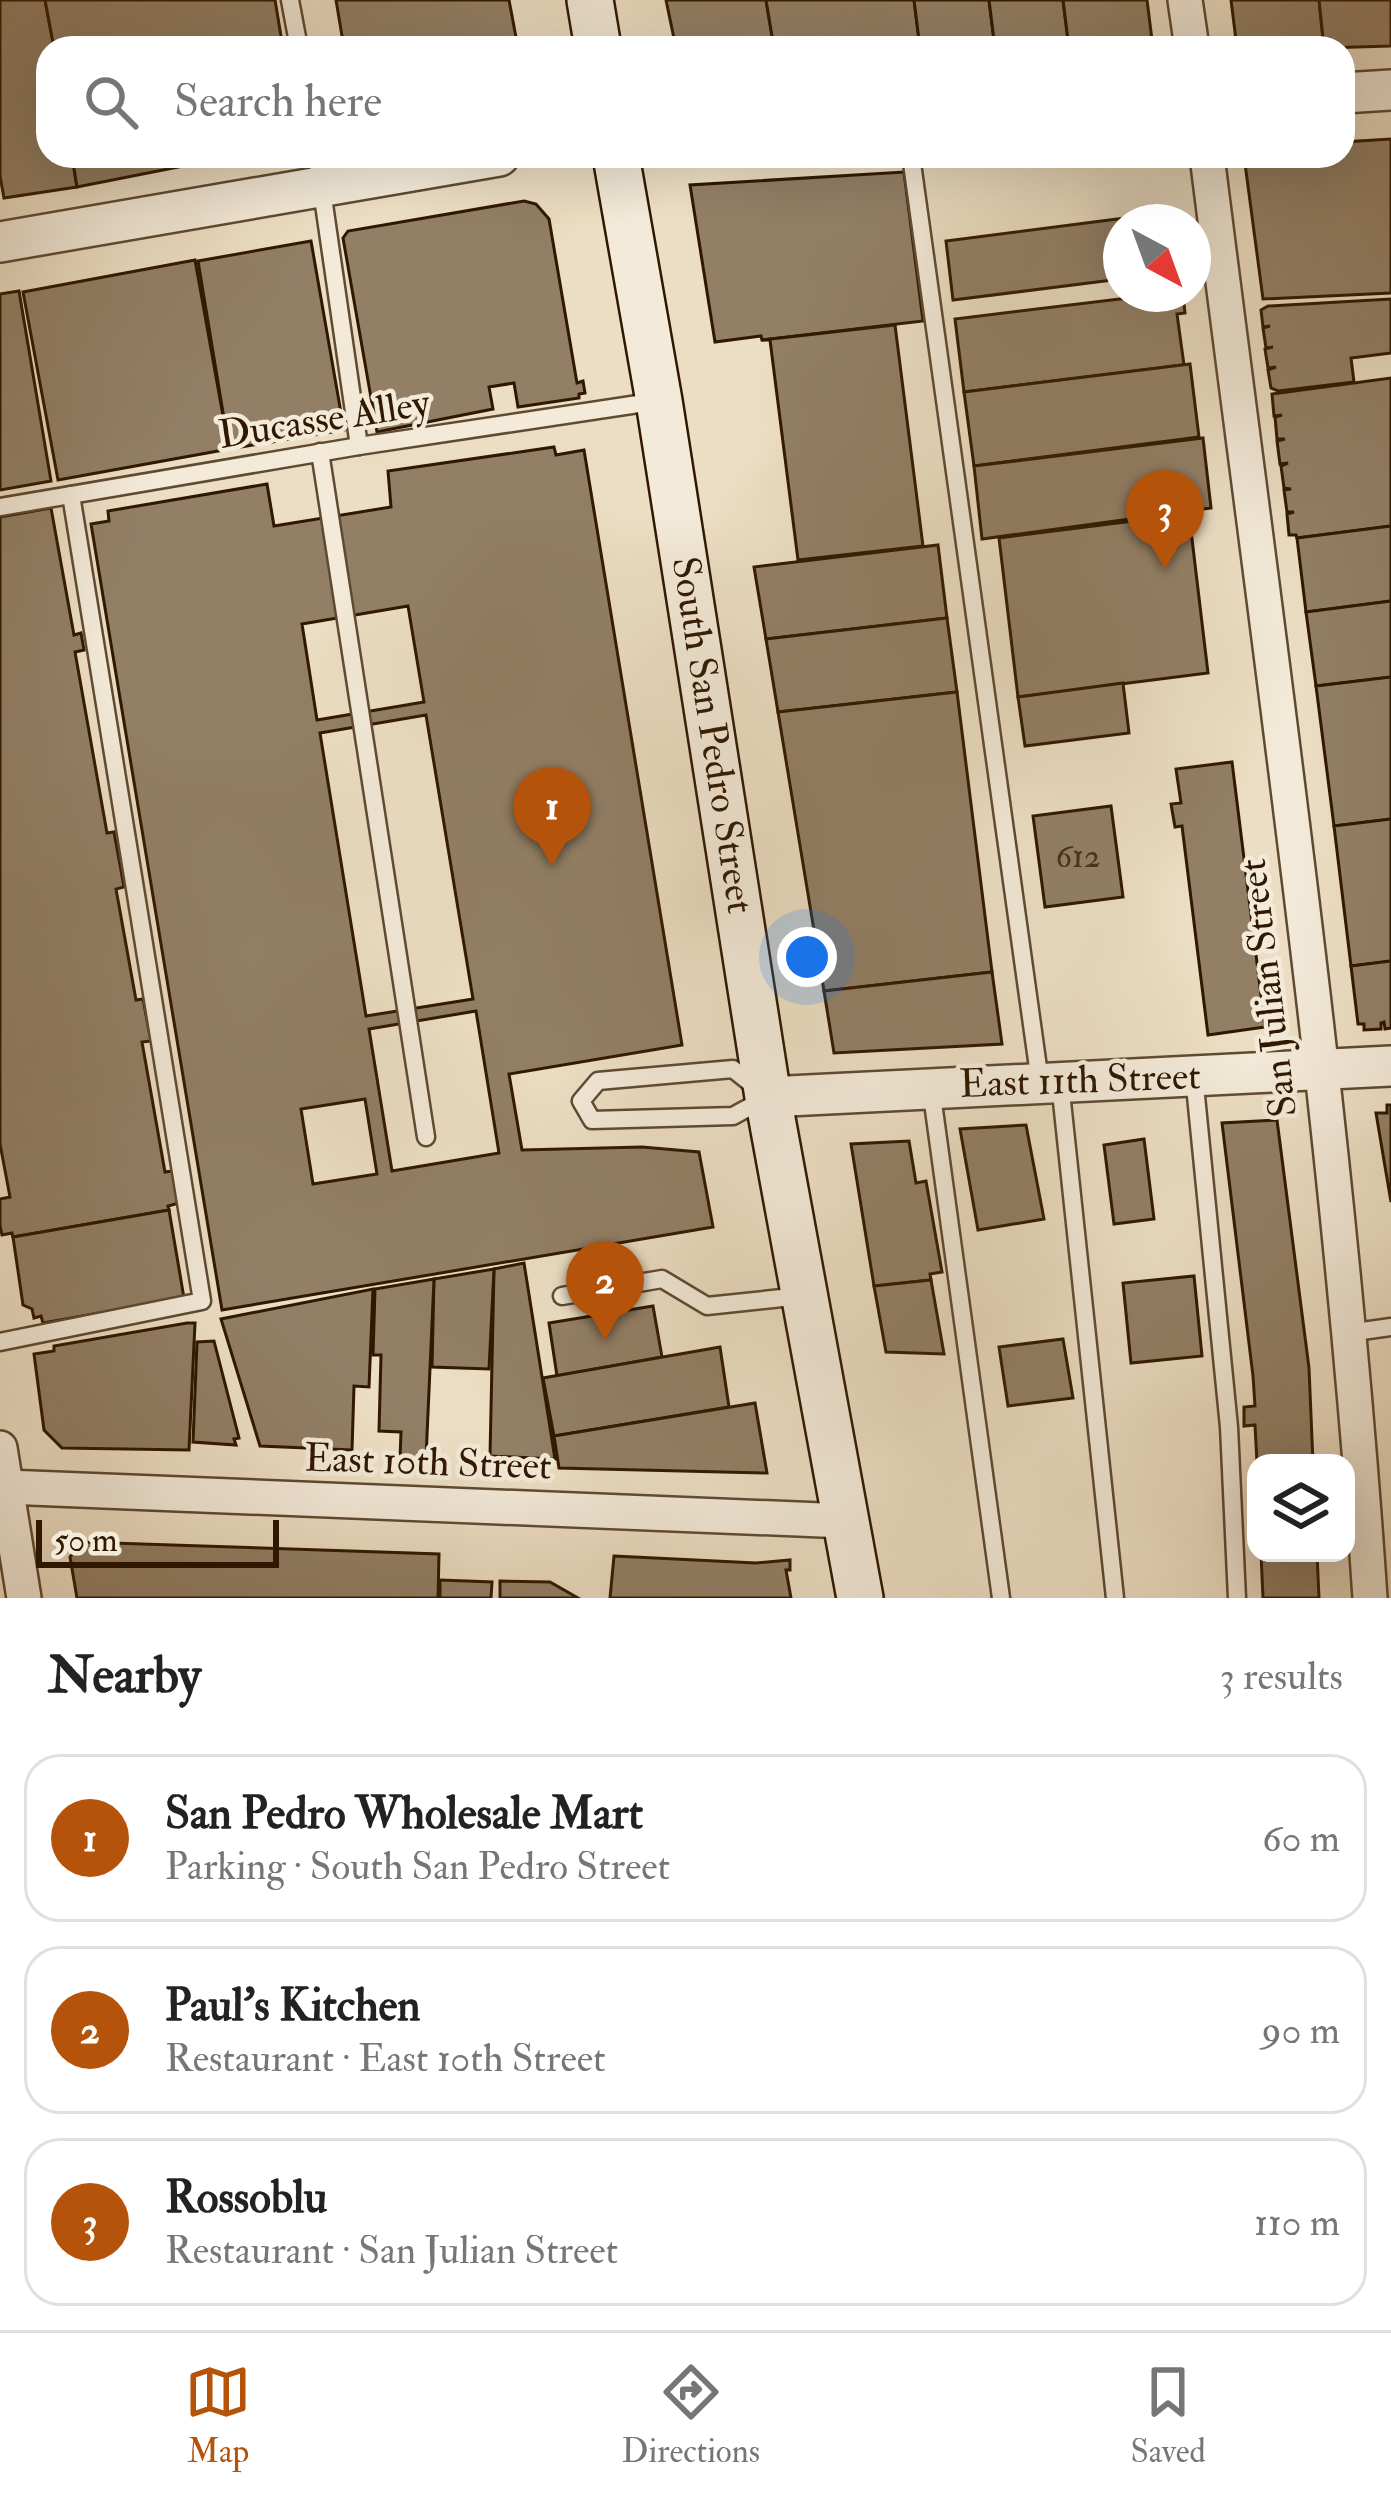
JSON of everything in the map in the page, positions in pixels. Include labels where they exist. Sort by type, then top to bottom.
[{"type":"main road","points":[[590,0],[596,36]]},
{"type":"main road","name":"South San Pedro Street","points":[[618,168],[768,1097],[860,1598]]},
{"type":"street","points":[[1185,0],[1190,36]]},
{"type":"street","points":[[1355,92],[1391,90]]},
{"type":"street","name":"San Julian Street","points":[[1208,168],[1321,1070],[1370,1598]]},
{"type":"street","points":[[0,242],[320,170]]},
{"type":"street","name":"East 11th Street","points":[[768,1097],[1391,1066]]},
{"type":"street","points":[[0,1448],[24,1598]]},
{"type":"street","name":"East 10th Street","points":[[6,1487],[846,1521]]},
{"type":"lane","points":[[290,0],[296,36]]},
{"type":"lane","points":[[913,168],[1050,1082],[1115,1598]]},
{"type":"lane","points":[[320,170],[359,446]]},
{"type":"lane","name":"Ducasse Alley","points":[[0,507],[659,400]]},
{"type":"lane","points":[[320,452],[426,1137]]},
{"type":"lane","points":[[0,1342],[202,1301],[71,495]]},
{"type":"lane","points":[[734,1069],[768,1097],[734,1116],[610,1121],[592,1120],[581,1101],[598,1081],[734,1069]]},
{"type":"lane","points":[[1194,1076],[1228,1427],[1237,1598]]},
{"type":"lane","points":[[931,1087],[1001,1598]]},
{"type":"lane","points":[[562,1296],[662,1280],[707,1306],[802,1295]]},
{"type":"lane","points":[[1348,1333],[1391,1327]]},
{"type":"building","points":[[0,0],[45,0],[52,36],[36,36],[36,168],[74,168],[77,187],[4,198]]},
{"type":"building","points":[[45,0],[275,0],[281,36],[52,36]]},
{"type":"building","points":[[336,0],[509,0],[516,36],[342,36]]},
{"type":"building","points":[[666,0],[766,0],[772,36],[674,36]]},
{"type":"building","points":[[766,0],[914,0],[918,36],[772,36]]},
{"type":"building","points":[[914,0],[989,0],[994,36],[918,36]]},
{"type":"building","points":[[989,0],[1063,0],[1068,36],[994,36]]},
{"type":"building","points":[[1063,0],[1147,0],[1152,36],[1068,36]]},
{"type":"building","points":[[1231,0],[1319,0],[1323,36],[1236,36]]},
{"type":"building","points":[[1319,0],[1391,0],[1391,46],[1355,47],[1355,36],[1323,36]]},
{"type":"building","points":[[1391,139],[1391,293],[1263,299],[1246,168],[1355,168],[1355,141]]},
{"type":"building","points":[[74,168],[173,168],[77,187]]},
{"type":"building","points":[[904,172],[923,321],[715,342],[690,185]]},
{"type":"building","points":[[524,201],[536,204],[549,219],[577,383],[583,381],[585,393],[579,398],[518,407],[514,383],[489,387],[493,409],[377,432],[343,238],[348,231]]},
{"type":"building","points":[[1103,221],[1103,281],[953,300],[946,241]]},
{"type":"building","points":[[311,241],[344,430],[229,449],[198,261]]},
{"type":"building","points":[[195,260],[229,449],[58,480],[23,292]]},
{"type":"building","points":[[19,291],[51,481],[0,490],[0,294]]},
{"type":"building","points":[[1391,299],[1391,353],[1351,358],[1354,382],[1271,388],[1268,370],[1276,367],[1268,368],[1265,349],[1273,347],[1266,348],[1263,328],[1270,326],[1263,327],[1261,310]]},
{"type":"building","points":[[1103,301],[1103,312],[1185,312],[1177,314],[1184,365],[964,392],[955,319]]},
{"type":"building","points":[[895,325],[923,546],[798,560],[770,340],[762,340]]},
{"type":"building","points":[[1190,364],[1199,437],[974,466],[964,392]]},
{"type":"building","points":[[1391,378],[1391,526],[1297,538],[1289,535],[1287,514],[1294,512],[1287,512],[1284,490],[1291,489],[1284,488],[1281,466],[1288,463],[1280,464],[1277,441],[1285,439],[1277,439],[1275,417],[1282,415],[1274,416],[1272,394]]},
{"type":"building","points":[[1203,438],[1211,508],[982,539],[974,466]]},
{"type":"building","points":[[554,447],[556,455],[584,450],[682,1045],[509,1074],[522,1150],[642,1147],[699,1152],[713,1227],[222,1310],[91,524],[109,521],[108,511],[267,484],[274,526],[391,507],[388,471]],"holes":[[[408,606],[424,702],[317,720],[302,624]],[[426,715],[473,999],[366,1016],[320,733]],[[476,1011],[499,1153],[392,1171],[369,1029]],[[365,1099],[377,1174],[313,1184],[301,1109]]]},
{"type":"building","points":[[51,508],[74,635],[81,633],[84,650],[75,652],[107,833],[114,832],[124,887],[116,889],[136,1000],[143,999],[151,1041],[142,1042],[165,1172],[173,1171],[179,1203],[168,1206],[169,1210],[13,1237],[12,1233],[2,1235],[0,1226],[0,1199],[10,1197],[0,1144],[0,517]]},
{"type":"building","points":[[1189,514],[1208,673],[1018,697],[999,538]]},
{"type":"building","points":[[1391,526],[1391,601],[1306,612],[1297,538]]},
{"type":"building","points":[[938,545],[947,618],[766,639],[754,567]]},
{"type":"building","points":[[1391,601],[1391,677],[1316,686],[1306,612]]},
{"type":"building","points":[[947,618],[957,692],[778,712],[766,639]]},
{"type":"building","points":[[1391,677],[1391,819],[1334,826],[1316,686]]},
{"type":"building","points":[[1123,683],[1129,733],[1025,746],[1018,697]]},
{"type":"building","points":[[957,692],[992,972],[824,991],[778,712]]},
{"type":"building","points":[[1232,762],[1265,1027],[1208,1035],[1182,826],[1175,827],[1171,804],[1181,803],[1176,769]]},
{"type":"building","points":[[1111,806],[1123,897],[1045,907],[1033,816]]},
{"type":"building","points":[[1391,819],[1391,961],[1351,966],[1334,826]]},
{"type":"building","points":[[1391,961],[1391,1028],[1385,1029],[1384,1022],[1381,1029],[1364,1030],[1364,1024],[1358,1024],[1351,966]]},
{"type":"building","points":[[992,972],[1002,1044],[834,1053],[824,991]]},
{"type":"building","points":[[1391,1105],[1391,1202],[1376,1113],[1387,1113]]},
{"type":"building","points":[[1277,1120],[1309,1368],[1313,1454],[1257,1454],[1255,1425],[1244,1426],[1244,1407],[1255,1406],[1253,1376],[1222,1123]]},
{"type":"building","points":[[1026,1125],[1044,1219],[978,1230],[960,1129]]},
{"type":"building","points":[[1144,1139],[1154,1219],[1114,1224],[1104,1145]]},
{"type":"building","points":[[909,1141],[916,1183],[926,1181],[942,1272],[930,1274],[931,1280],[874,1286],[851,1144]]},
{"type":"building","points":[[169,1210],[184,1298],[43,1323],[41,1316],[34,1318],[32,1309],[23,1305],[13,1237]]},
{"type":"building","points":[[524,1263],[555,1459],[490,1456],[494,1269]]},
{"type":"building","points":[[494,1269],[489,1369],[432,1367],[434,1279]]},
{"type":"building","points":[[1194,1276],[1202,1356],[1131,1363],[1123,1283]]},
{"type":"building","points":[[434,1279],[426,1458],[400,1458],[401,1432],[379,1431],[381,1355],[373,1355],[375,1289]]},
{"type":"building","points":[[931,1280],[944,1354],[886,1352],[874,1286]]},
{"type":"building","points":[[373,1289],[369,1387],[354,1386],[352,1450],[260,1446],[221,1319]]},
{"type":"building","points":[[653,1306],[662,1357],[557,1376],[549,1323]]},
{"type":"building","points":[[195,1323],[189,1450],[62,1448],[44,1430],[34,1354],[54,1351],[54,1346]]},
{"type":"building","points":[[1063,1339],[1073,1398],[1008,1406],[999,1347]]},
{"type":"building","points":[[214,1341],[239,1438],[234,1439],[236,1445],[193,1442],[197,1342]]},
{"type":"building","points":[[720,1347],[729,1407],[554,1436],[543,1378]]},
{"type":"building","points":[[755,1403],[767,1473],[559,1468],[554,1436]]},
{"type":"building","points":[[81,1542],[439,1554],[438,1598],[77,1598],[70,1557]]},
{"type":"building","points":[[614,1556],[756,1563],[790,1560],[790,1570],[786,1570],[791,1598],[610,1598]]},
{"type":"building","points":[[1261,1562],[1317,1562],[1319,1598],[1263,1598]]},
{"type":"building","points":[[440,1580],[492,1582],[491,1598],[440,1598]]},
{"type":"building","points":[[500,1581],[550,1582],[578,1598],[500,1598]]},
{"type":"place","name":"Rossoblu","points":[[1165,569]]},
{"type":"place","name":"San Pedro Wholesale Mart","points":[[552,866]]},
{"type":"place","name":"Paul's Kitchen","points":[[605,1340]]}]
